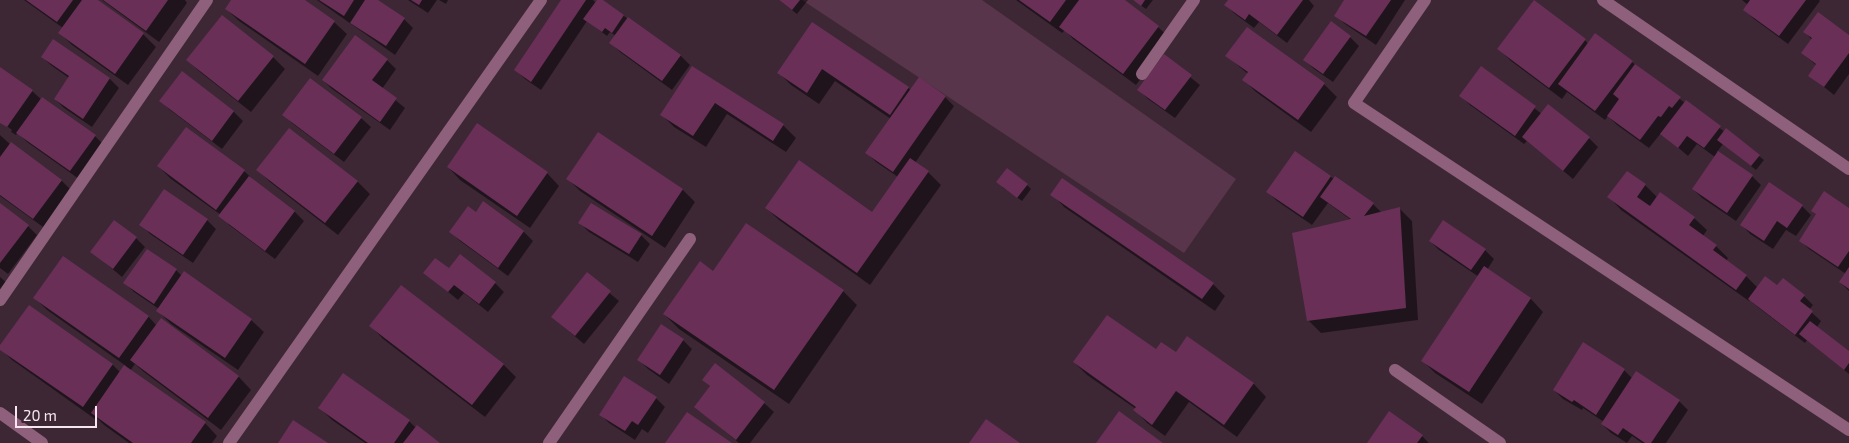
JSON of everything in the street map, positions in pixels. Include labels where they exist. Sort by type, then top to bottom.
[{"type":"street","points":[[0,300],[208,0]]},
{"type":"street","points":[[229,443],[541,0]]},
{"type":"street","points":[[1142,74],[1194,0]]},
{"type":"street","points":[[1425,0],[1354,103],[1849,430]]},
{"type":"street","points":[[1603,0],[1849,169]]},
{"type":"street","points":[[549,443],[690,239]]},
{"type":"street","points":[[1395,370],[1500,443]]},
{"type":"street","points":[[0,414],[42,443]]},
{"type":"shaded area","points":[[802,0],[982,0],[1236,179],[1184,253]]},
{"type":"building","points":[[26,0],[73,0],[57,22]]},
{"type":"building","points":[[82,0],[98,0],[144,33],[115,74],[58,33]]},
{"type":"building","points":[[103,0],[168,0],[146,31]]},
{"type":"building","points":[[231,0],[305,0],[335,21],[305,64],[225,9]]},
{"type":"building","points":[[319,0],[354,0],[344,16]]},
{"type":"building","points":[[365,0],[378,0],[405,18],[386,46],[350,23]]},
{"type":"building","points":[[411,0],[422,0],[419,5]]},
{"type":"building","points":[[561,0],[586,0],[531,82],[514,70]]},
{"type":"building","points":[[597,0],[603,0],[624,15],[612,33],[605,28],[602,32],[583,19]]},
{"type":"building","points":[[779,0],[800,0],[792,10]]},
{"type":"building","points":[[1019,0],[1066,0],[1050,22]]},
{"type":"building","points":[[1079,0],[1125,0],[1159,26],[1123,74],[1059,27]]},
{"type":"building","points":[[1133,0],[1145,0],[1141,6]]},
{"type":"building","points":[[1228,0],[1303,0],[1277,35],[1249,14],[1245,20],[1224,5]]},
{"type":"building","points":[[1344,0],[1391,0],[1366,36],[1334,16]]},
{"type":"building","points":[[1534,0],[1586,39],[1549,88],[1497,49]]},
{"type":"building","points":[[1750,0],[1806,0],[1779,36],[1743,10]]},
{"type":"building","points":[[1818,12],[1849,35],[1849,53],[1824,87],[1808,76],[1816,64],[1801,53],[1812,38],[1803,32]]},
{"type":"building","points":[[222,15],[274,56],[238,101],[186,60]]},
{"type":"building","points":[[628,17],[681,55],[662,81],[609,43]]},
{"type":"building","points":[[1331,21],[1351,36],[1323,74],[1303,60]]},
{"type":"building","points":[[812,22],[909,87],[890,115],[822,69],[807,93],[777,73]]},
{"type":"building","points":[[1247,27],[1325,83],[1298,120],[1242,80],[1248,72],[1225,56]]},
{"type":"building","points":[[1595,33],[1633,61],[1595,111],[1558,84]]},
{"type":"building","points":[[355,35],[388,59],[372,80],[397,98],[380,122],[322,80]]},
{"type":"building","points":[[53,39],[110,78],[83,119],[54,99],[69,76],[41,57]]},
{"type":"building","points":[[1164,54],[1192,75],[1165,110],[1137,90]]},
{"type":"building","points":[[1635,64],[1681,97],[1672,108],[1669,106],[1661,117],[1658,116],[1640,140],[1607,116],[1619,99],[1613,94]]},
{"type":"building","points":[[692,66],[784,124],[773,141],[715,103],[693,136],[660,115]]},
{"type":"building","points":[[1481,66],[1536,106],[1515,136],[1459,96]]},
{"type":"building","points":[[0,67],[33,90],[7,127],[0,123]]},
{"type":"building","points":[[182,71],[234,111],[212,141],[159,101]]},
{"type":"building","points":[[919,77],[946,96],[893,172],[865,153]]},
{"type":"building","points":[[310,78],[362,117],[334,154],[282,115]]},
{"type":"building","points":[[42,97],[96,135],[70,171],[16,133]]},
{"type":"building","points":[[1686,100],[1721,126],[1704,148],[1687,136],[1678,148],[1660,134]]},
{"type":"building","points":[[1548,104],[1590,137],[1563,171],[1522,137]]},
{"type":"building","points":[[477,123],[548,172],[517,216],[447,167]]},
{"type":"building","points":[[186,127],[245,170],[216,210],[157,166]]},
{"type":"building","points":[[289,128],[358,181],[325,223],[256,170]]},
{"type":"building","points":[[1726,128],[1760,155],[1751,166],[1717,140]]},
{"type":"building","points":[[598,132],[683,189],[652,236],[566,179]]},
{"type":"building","points":[[11,142],[62,180],[33,219],[0,195],[0,157]]},
{"type":"building","points":[[1295,151],[1331,176],[1303,217],[1266,192]]},
{"type":"building","points":[[1718,151],[1753,175],[1727,213],[1692,189]]},
{"type":"building","points":[[910,158],[929,171],[857,273],[765,208],[799,160],[872,212]]},
{"type":"building","points":[[1007,168],[1028,184],[1017,198],[996,182]]},
{"type":"building","points":[[1627,171],[1646,184],[1637,197],[1650,206],[1660,192],[1695,217],[1689,225],[1717,245],[1713,250],[1747,275],[1736,290],[1607,197]]},
{"type":"building","points":[[249,176],[295,211],[265,251],[218,216]]},
{"type":"building","points":[[1335,176],[1374,203],[1364,216],[1400,207],[1406,308],[1307,321],[1292,233],[1351,219],[1320,197]]},
{"type":"building","points":[[1062,178],[1214,283],[1202,299],[1050,195]]},
{"type":"building","points":[[1769,182],[1803,205],[1787,228],[1777,221],[1764,241],[1740,225]]},
{"type":"building","points":[[164,189],[208,219],[183,255],[139,225]]},
{"type":"building","points":[[1824,191],[1849,208],[1849,251],[1838,267],[1799,241],[1816,214],[1811,211]]},
{"type":"building","points":[[483,201],[524,231],[498,268],[449,232],[468,206],[476,212]]},
{"type":"building","points":[[0,203],[29,225],[0,263]]},
{"type":"building","points":[[591,203],[642,234],[629,254],[578,223]]},
{"type":"building","points":[[114,220],[137,237],[113,269],[90,252]]},
{"type":"building","points":[[1443,220],[1486,249],[1471,270],[1429,241]]},
{"type":"building","points":[[746,223],[844,290],[774,390],[663,314],[700,261],[713,271]]},
{"type":"building","points":[[147,249],[177,269],[154,304],[123,283]]},
{"type":"building","points":[[460,254],[496,282],[479,304],[454,285],[448,292],[423,273],[435,258],[449,268]]},
{"type":"building","points":[[63,256],[149,316],[119,358],[33,298]]},
{"type":"building","points":[[1484,266],[1531,298],[1469,392],[1421,361]]},
{"type":"building","points":[[1849,267],[1849,289],[1839,282]]},
{"type":"building","points":[[184,271],[252,319],[225,358],[156,311]]},
{"type":"building","points":[[587,272],[611,291],[575,336],[551,317]]},
{"type":"building","points":[[1765,276],[1777,285],[1783,278],[1805,295],[1800,301],[1813,311],[1795,335],[1748,299]]},
{"type":"building","points":[[401,285],[504,364],[472,405],[369,326]]},
{"type":"building","points":[[29,305],[113,364],[83,407],[0,350],[0,345]]},
{"type":"building","points":[[1107,315],[1156,349],[1161,342],[1176,352],[1187,336],[1254,383],[1224,425],[1176,391],[1152,425],[1133,410],[1136,407],[1073,362]]},
{"type":"building","points":[[161,318],[239,376],[208,418],[130,360]]},
{"type":"building","points":[[1810,321],[1849,351],[1849,363],[1844,370],[1799,334]]},
{"type":"building","points":[[661,324],[684,339],[660,375],[637,360]]},
{"type":"building","points":[[1583,342],[1625,369],[1596,415],[1574,400],[1572,402],[1553,390]]},
{"type":"building","points":[[715,363],[765,402],[736,440],[694,407],[710,386],[702,380]]},
{"type":"building","points":[[124,365],[206,422],[191,443],[133,443],[91,413]]},
{"type":"building","points":[[1636,371],[1680,400],[1651,443],[1645,443],[1623,428],[1618,435],[1601,424]]},
{"type":"building","points":[[343,373],[410,420],[394,443],[368,443],[318,408]]},
{"type":"building","points":[[624,376],[657,397],[638,425],[632,421],[625,431],[599,415]]},
{"type":"building","points":[[1119,411],[1163,443],[1096,443]]},
{"type":"building","points":[[1389,411],[1423,435],[1417,443],[1367,443]]},
{"type":"building","points":[[687,412],[732,443],[665,443]]},
{"type":"building","points":[[986,419],[1020,443],[969,443]]},
{"type":"building","points":[[293,420],[328,443],[278,443]]},
{"type":"building","points":[[417,425],[440,443],[403,443]]}]
